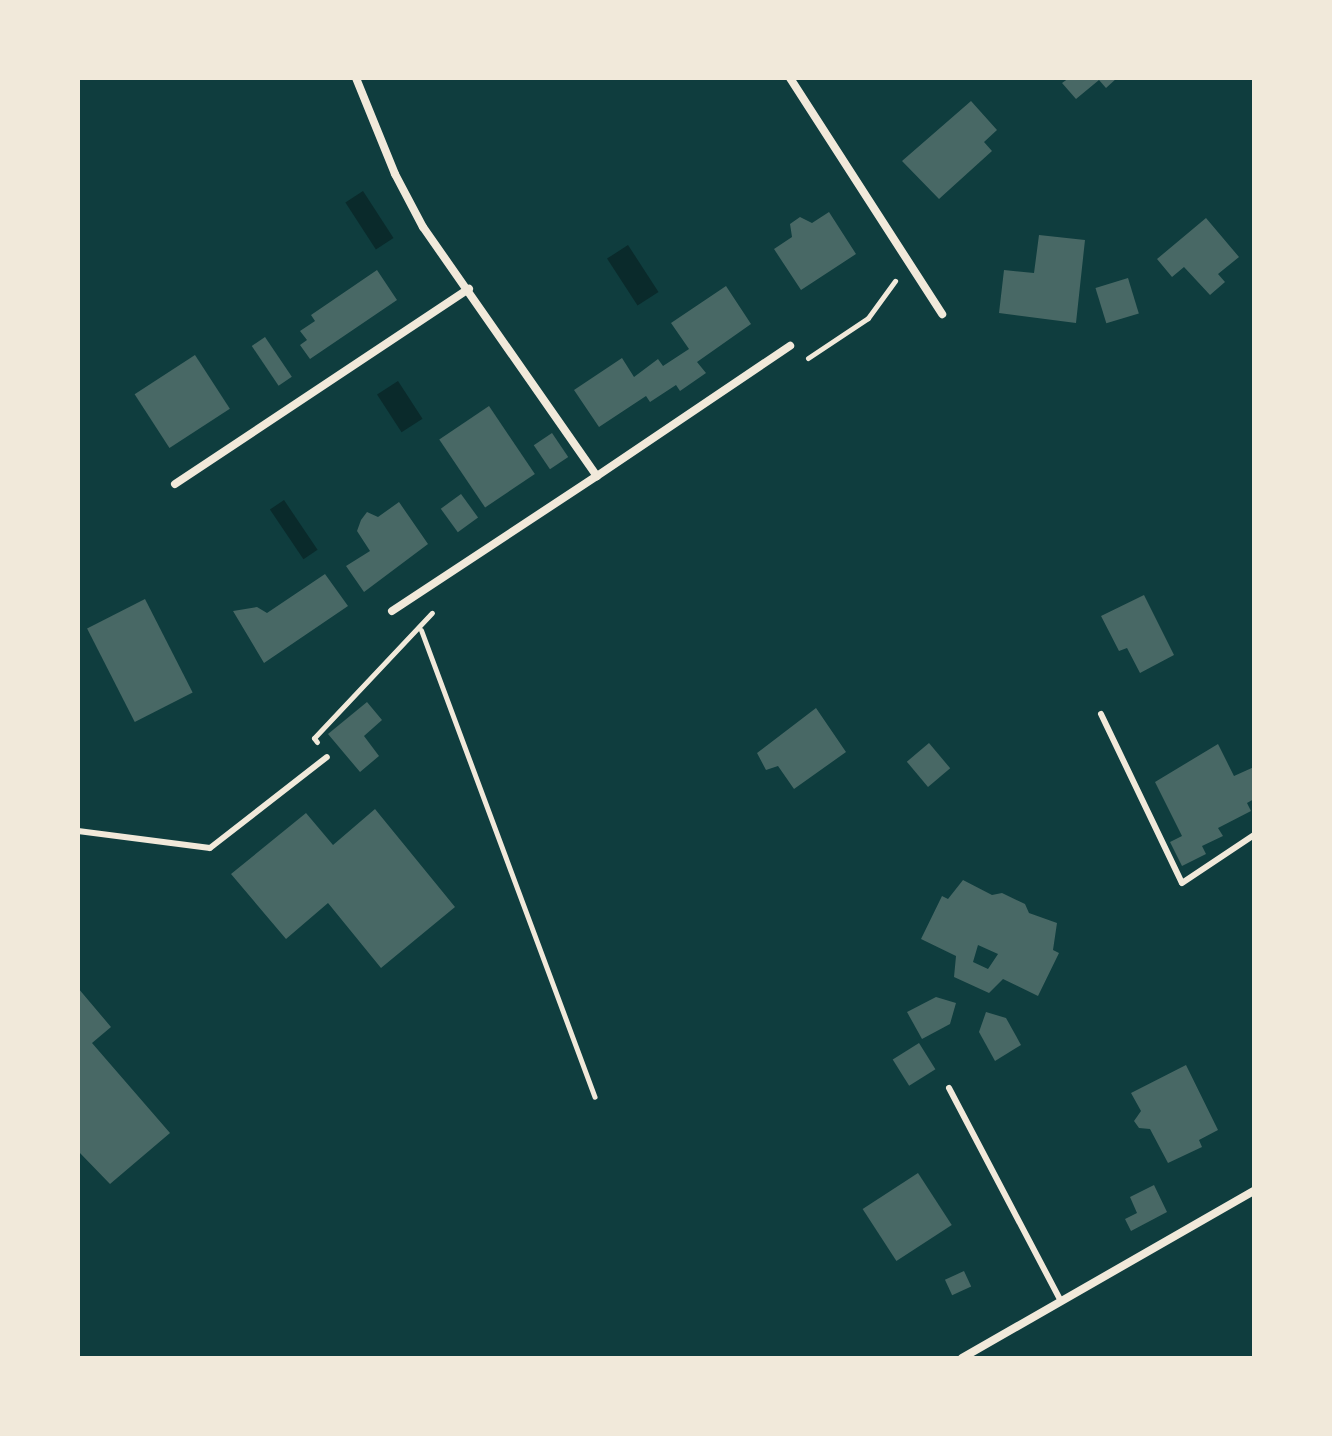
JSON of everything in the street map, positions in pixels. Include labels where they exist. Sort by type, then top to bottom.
[{"type":"street","points":[[356,78],[395,174],[423,227],[597,476]]},
{"type":"street","points":[[790,78],[942,314]]},
{"type":"street","points":[[175,484],[469,289]]},
{"type":"street","points":[[392,611],[790,346]]},
{"type":"street","points":[[962,1358],[1254,1191]]},
{"type":"lane","points":[[1101,714],[1182,883],[1254,835]]},
{"type":"lane","points":[[78,831],[210,848],[327,757]]},
{"type":"lane","points":[[949,1088],[1061,1301]]},
{"type":"path","points":[[327,757],[314,738],[399,646],[421,630],[595,1097]]},
{"type":"water","points":[[363,191],[393,238],[376,249],[345,202]]},
{"type":"water","points":[[628,245],[658,292],[638,306],[607,259]]},
{"type":"water","points":[[398,381],[423,419],[402,432],[377,395]]},
{"type":"water","points":[[284,500],[318,550],[303,559],[270,510]]},
{"type":"building","points":[[1069,78],[1117,78],[1106,88],[1099,80],[1076,99],[1062,83]]},
{"type":"building","points":[[971,101],[997,130],[984,142],[992,151],[939,199],[902,161]]},
{"type":"building","points":[[829,212],[856,254],[801,290],[774,249],[792,237],[790,224],[800,217],[812,223]]},
{"type":"building","points":[[1206,218],[1239,257],[1218,274],[1225,282],[1210,295],[1184,267],[1172,277],[1157,259]]},
{"type":"building","points":[[1039,235],[1085,240],[1076,323],[999,313],[1004,270],[1034,273]]},
{"type":"building","points":[[377,270],[397,300],[310,359],[300,345],[307,340],[300,331],[315,321],[311,315]]},
{"type":"building","points":[[1128,278],[1139,313],[1106,323],[1095,288]]},
{"type":"building","points":[[726,286],[751,324],[697,362],[706,373],[680,391],[676,385],[650,402],[646,396],[599,427],[574,390],[622,358],[634,377],[658,359],[663,366],[689,349],[671,323]]},
{"type":"building","points":[[265,337],[292,377],[279,386],[252,346]]},
{"type":"building","points":[[195,355],[230,409],[169,448],[135,394]]},
{"type":"building","points":[[489,406],[535,474],[485,508],[439,440]]},
{"type":"building","points":[[552,433],[568,457],[550,469],[534,445]]},
{"type":"building","points":[[461,494],[478,517],[458,532],[441,509]]},
{"type":"building","points":[[399,502],[428,544],[364,592],[346,566],[370,551],[357,531],[361,520],[367,512],[378,517]]},
{"type":"building","points":[[325,574],[348,606],[264,663],[233,611],[257,607],[267,613]]},
{"type":"building","points":[[1144,595],[1174,655],[1140,673],[1127,648],[1119,651],[1101,616]]},
{"type":"building","points":[[145,599],[193,693],[135,722],[87,629]]},
{"type":"building","points":[[367,702],[382,720],[364,736],[379,756],[360,772],[328,734]]},
{"type":"building","points":[[816,708],[846,752],[794,789],[778,766],[766,770],[757,753]]},
{"type":"building","points":[[929,743],[950,768],[928,787],[907,762]]},
{"type":"building","points":[[1218,744],[1234,776],[1254,767],[1254,799],[1247,803],[1251,811],[1218,828],[1223,836],[1202,846],[1206,854],[1182,866],[1170,842],[1182,836],[1155,782]]},
{"type":"building","points":[[375,809],[455,907],[381,968],[328,903],[286,939],[231,874],[306,813],[333,845]]},
{"type":"building","points":[[963,880],[992,895],[1002,893],[1025,904],[1029,913],[1057,923],[1053,950],[1059,953],[1038,996],[1003,979],[989,993],[954,977],[956,956],[921,939],[942,896],[948,899]],"holes":[[[978,945],[998,954],[988,969],[973,962]]]},
{"type":"building","points":[[78,988],[111,1027],[92,1043],[170,1133],[110,1184],[78,1151]]},
{"type":"building","points":[[936,997],[956,1003],[950,1024],[922,1039],[907,1012]]},
{"type":"building","points":[[986,1012],[1006,1018],[1021,1045],[995,1061],[979,1032]]},
{"type":"building","points":[[919,1043],[935,1069],[909,1086],[893,1059]]},
{"type":"building","points":[[1186,1065],[1218,1130],[1199,1140],[1202,1147],[1168,1163],[1150,1129],[1139,1128],[1134,1121],[1141,1111],[1131,1093]]},
{"type":"building","points":[[918,1173],[952,1225],[896,1261],[863,1209]]},
{"type":"building","points":[[1154,1185],[1167,1212],[1131,1231],[1125,1219],[1137,1213],[1130,1197]]},
{"type":"building","points":[[964,1271],[971,1286],[952,1295],[945,1280]]}]
